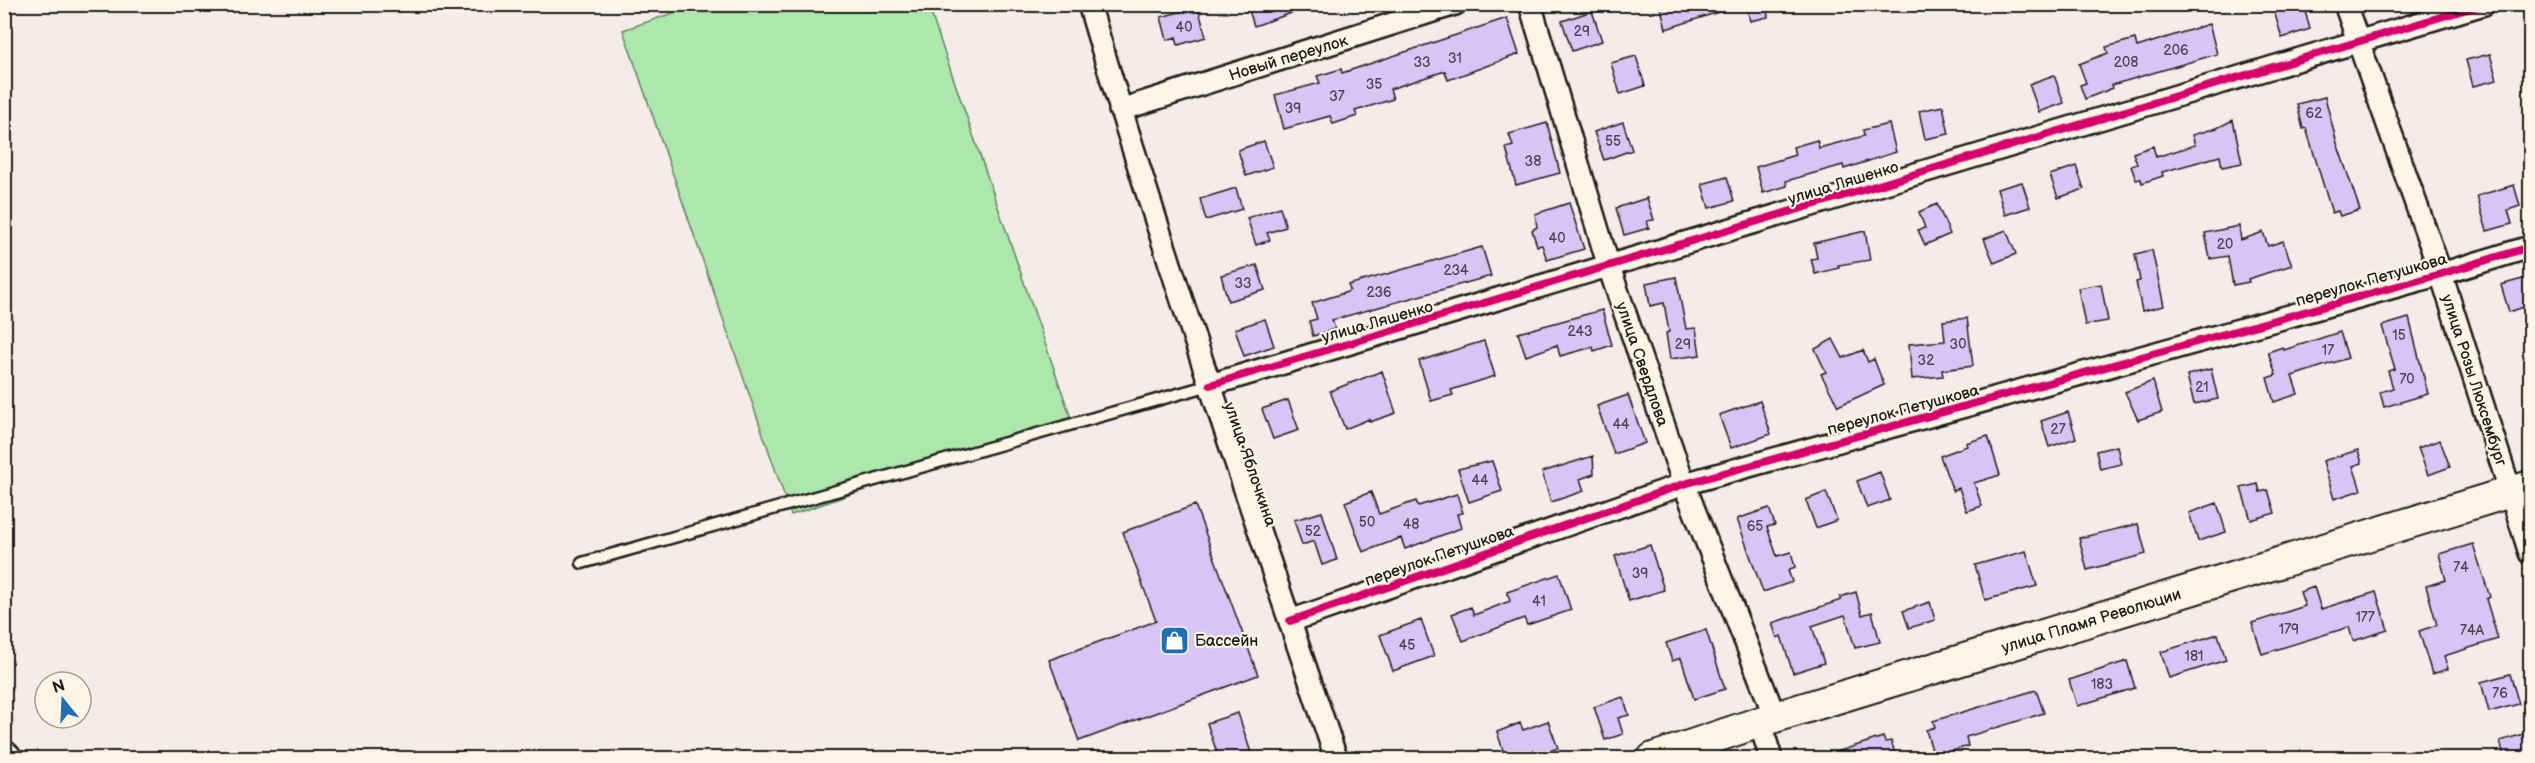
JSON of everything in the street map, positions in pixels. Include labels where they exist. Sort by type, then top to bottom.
[{"type":"street","name":"улица Яблочкина","points":[[1089,4],[1120,110],[1336,759]]},
{"type":"street","name":"Новый переулок","points":[[1120,110],[1455,4]]},
{"type":"street","name":"улица Свердлова","points":[[1530,4],[1609,267],[1767,720],[1771,759]]},
{"type":"street","name":"улица Розы Люксембург","points":[[2345,4],[2441,274],[2521,489],[2530,553]]},
{"type":"street","name":"улица Ляшенко","points":[[1210,385],[2484,4]]},
{"type":"street","name":"переулок Петушкова","points":[[1290,621],[1684,484],[2441,274],[2530,247]]},
{"type":"street","name":"улица Пламя Революции","points":[[1653,759],[1767,720],[2521,489]]},
{"type":"lane","points":[[582,563],[1210,385]]},
{"type":"green space","points":[[697,5],[928,5],[1071,418],[791,515],[623,30]]},
{"type":"building","points":[[1247,4],[1308,4],[1309,7],[1254,26]]},
{"type":"building","points":[[1660,4],[1727,4],[1728,9],[1666,29]]},
{"type":"building","points":[[1746,4],[1766,4],[1768,17],[1750,21]]},
{"type":"building","points":[[2285,4],[2303,4],[2310,29],[2282,38],[2273,8]]},
{"type":"building","points":[[1198,7],[1206,37],[1178,45],[1176,37],[1167,40],[1161,17]]},
{"type":"building","points":[[1592,11],[1602,41],[1572,51],[1562,21]]},
{"type":"building","points":[[1507,18],[1519,54],[1448,80],[1445,71],[1390,89],[1393,99],[1355,111],[1357,116],[1333,124],[1330,116],[1284,129],[1275,95],[1320,83],[1317,76],[1341,69],[1342,73]]},
{"type":"building","points":[[2209,24],[2217,54],[2112,85],[2113,88],[2085,99],[2080,85],[2086,83],[2079,64],[2108,53],[2106,47],[2135,39],[2137,47]]},
{"type":"building","points":[[2490,54],[2497,80],[2473,86],[2466,60]]},
{"type":"building","points":[[1636,56],[1645,86],[1620,94],[1611,63]]},
{"type":"building","points":[[2054,75],[2064,103],[2039,112],[2029,84]]},
{"type":"building","points":[[2325,97],[2336,140],[2360,210],[2340,216],[2338,211],[2332,213],[2306,128],[2303,129],[2297,104]]},
{"type":"building","points":[[1943,106],[1949,134],[1925,139],[1919,111]]},
{"type":"building","points":[[2233,120],[2242,163],[2222,167],[2220,156],[2162,172],[2163,176],[2142,183],[2141,179],[2136,180],[2131,166],[2137,164],[2133,153],[2153,146],[2156,157],[2195,145],[2192,135],[2217,128]]},
{"type":"building","points":[[1623,122],[1632,150],[1604,160],[1594,132]]},
{"type":"building","points":[[1547,123],[1560,173],[1516,185],[1506,148],[1513,146],[1509,134]]},
{"type":"building","points":[[1889,124],[1896,152],[1844,169],[1843,165],[1786,181],[1787,186],[1763,193],[1756,167],[1795,155],[1793,147],[1817,140],[1819,148],[1864,136],[1863,130]]},
{"type":"building","points":[[1264,141],[1273,167],[1246,176],[1238,150]]},
{"type":"building","points":[[2076,166],[2084,189],[2058,198],[2050,175]]},
{"type":"building","points":[[1727,177],[1734,201],[1709,208],[1702,184]]},
{"type":"building","points":[[2022,182],[2030,207],[2005,215],[1997,189]]},
{"type":"building","points":[[2514,185],[2520,206],[2508,210],[2512,224],[2487,231],[2477,196]]},
{"type":"building","points":[[1236,188],[1242,209],[1206,220],[1200,199]]},
{"type":"building","points":[[1647,198],[1654,220],[1647,221],[1649,228],[1624,235],[1616,208]]},
{"type":"building","points":[[1569,203],[1584,249],[1547,260],[1542,245],[1537,246],[1532,230],[1537,227],[1535,214]]},
{"type":"building","points":[[1937,204],[1950,234],[1925,245],[1918,230],[1925,228],[1919,212]]},
{"type":"building","points":[[1280,207],[1286,227],[1267,233],[1270,240],[1256,245],[1247,218]]},
{"type":"building","points":[[2239,226],[2241,240],[2263,232],[2268,246],[2283,241],[2292,265],[2248,279],[2249,282],[2233,285],[2228,256],[2210,259],[2205,233]]},
{"type":"building","points":[[2006,230],[2016,254],[1994,263],[1984,239]]},
{"type":"building","points":[[1865,231],[1870,260],[1838,265],[1839,268],[1815,274],[1811,259],[1817,258],[1814,243]]},
{"type":"building","points":[[1482,247],[1491,276],[1332,320],[1335,329],[1313,336],[1309,321],[1317,319],[1312,303],[1347,292],[1350,290],[1348,285]]},
{"type":"building","points":[[2152,250],[2164,306],[2142,311],[2136,282],[2140,281],[2135,254]]},
{"type":"building","points":[[1257,265],[1265,290],[1228,301],[1221,275]]},
{"type":"building","points":[[1676,277],[1686,329],[1696,328],[1700,355],[1670,359],[1666,333],[1669,332],[1664,303],[1650,306],[1646,283]]},
{"type":"building","points":[[2526,278],[2530,305],[2509,312],[2501,285]]},
{"type":"building","points":[[2101,284],[2108,321],[2085,325],[2078,288]]},
{"type":"building","points":[[1602,310],[1612,345],[1594,351],[1593,347],[1560,356],[1557,345],[1526,356],[1518,333]]},
{"type":"building","points":[[1967,318],[1973,366],[1942,370],[1943,376],[1912,379],[1909,344],[1945,341],[1943,321]]},
{"type":"building","points":[[2409,318],[2428,394],[2384,407],[2380,392],[2393,388],[2388,371],[2395,369],[2382,326]]},
{"type":"building","points":[[1265,319],[1274,346],[1244,356],[1235,329]]},
{"type":"building","points":[[2340,332],[2348,358],[2292,376],[2298,394],[2274,402],[2267,378],[2276,375],[2268,352],[2283,347],[2284,350]]},
{"type":"building","points":[[1833,339],[1843,358],[1863,350],[1868,362],[1874,359],[1884,385],[1838,406],[1821,374],[1826,372],[1815,349]]},
{"type":"building","points":[[1484,341],[1495,376],[1451,390],[1453,395],[1431,401],[1419,361]]},
{"type":"building","points":[[2211,369],[2218,399],[2194,404],[2187,375]]},
{"type":"building","points":[[1382,371],[1396,413],[1370,422],[1369,419],[1345,429],[1330,391]]},
{"type":"building","points":[[2153,381],[2162,412],[2138,420],[2125,392]]},
{"type":"building","points":[[1628,395],[1645,443],[1614,454],[1597,406]]},
{"type":"building","points":[[1288,400],[1299,430],[1273,439],[1262,409]]},
{"type":"building","points":[[1760,401],[1771,434],[1731,448],[1719,415]]},
{"type":"building","points":[[2068,412],[2076,438],[2049,447],[2041,421]]},
{"type":"building","points":[[1988,436],[2000,475],[1974,483],[1982,506],[1967,511],[1959,488],[1953,491],[1940,456],[1967,446],[1966,443]]},
{"type":"building","points":[[2440,440],[2450,467],[2428,475],[2418,448]]},
{"type":"building","points":[[2117,446],[2121,464],[2100,469],[2096,451]]},
{"type":"building","points":[[2358,450],[2362,463],[2353,466],[2361,490],[2334,499],[2323,461]]},
{"type":"building","points":[[1593,456],[1594,474],[1580,479],[1584,491],[1551,502],[1542,472]]},
{"type":"building","points":[[1492,461],[1502,491],[1469,502],[1458,469]]},
{"type":"building","points":[[1880,472],[1890,500],[1867,508],[1857,481]]},
{"type":"building","points":[[2258,484],[2260,492],[2268,490],[2275,513],[2251,520],[2241,488]]},
{"type":"building","points":[[1371,492],[1379,514],[1416,501],[1418,506],[1457,494],[1463,513],[1457,514],[1461,528],[1405,549],[1401,538],[1363,552],[1345,502]]},
{"type":"building","points":[[1826,492],[1837,520],[1816,528],[1806,500]]},
{"type":"building","points":[[2217,503],[2226,532],[2198,541],[2189,513]]},
{"type":"building","name":"Бассейн","points":[[1195,505],[1258,675],[1079,741],[1049,660],[1156,621],[1123,532]]},
{"type":"building","points":[[1769,508],[1775,525],[1767,527],[1777,556],[1791,552],[1795,567],[1788,570],[1792,582],[1763,592],[1737,519]]},
{"type":"building","points":[[1322,512],[1337,560],[1322,565],[1314,541],[1302,545],[1294,520]]},
{"type":"building","points":[[2138,524],[2146,554],[2087,570],[2079,538]]},
{"type":"building","points":[[2473,544],[2490,597],[2486,599],[2498,639],[2444,656],[2448,669],[2432,674],[2419,631],[2437,625],[2426,586],[2446,580],[2439,554]]},
{"type":"building","points":[[1650,545],[1664,590],[1629,601],[1615,556]]},
{"type":"building","points":[[2026,551],[2037,586],[1985,600],[1975,565]]},
{"type":"building","points":[[1559,574],[1571,610],[1527,625],[1524,618],[1463,641],[1452,614],[1471,607],[1474,615],[1510,601],[1507,592]]},
{"type":"building","points":[[2314,587],[2321,609],[2376,592],[2388,630],[2353,641],[2349,627],[2262,654],[2252,623],[2305,606],[2300,592]]},
{"type":"building","points":[[1856,592],[1862,615],[1872,612],[1880,642],[1855,648],[1845,615],[1812,626],[1824,663],[1793,673],[1781,636],[1777,638],[1772,623],[1841,600],[1840,597]]},
{"type":"building","points":[[1930,602],[1935,620],[1909,628],[1903,611]]},
{"type":"building","points":[[1421,620],[1434,656],[1393,671],[1380,635]]},
{"type":"building","points":[[1706,630],[1725,689],[1694,699],[1681,658],[1672,661],[1666,643]]},
{"type":"building","points":[[2218,634],[2226,660],[2169,678],[2161,652]]},
{"type":"building","points":[[2127,661],[2135,688],[2077,706],[2069,680]]},
{"type":"building","points":[[2510,674],[2519,704],[2489,712],[2481,682]]},
{"type":"building","points":[[2036,690],[2044,713],[1966,737],[1968,746],[1934,757],[1926,730],[1935,727],[1933,721]]},
{"type":"building","points":[[1623,697],[1629,715],[1618,718],[1623,734],[1605,740],[1594,707]]},
{"type":"building","points":[[1238,713],[1253,759],[1219,759],[1207,723]]},
{"type":"building","points":[[1548,721],[1558,748],[1527,759],[1506,759],[1497,732],[1520,723],[1523,730]]},
{"type":"building","points":[[2530,732],[2530,759],[2505,759],[2500,741]]},
{"type":"building","points":[[1883,737],[1885,742],[1891,741],[1897,759],[1827,759],[1827,755]]},
{"type":"cycle path","points":[[1210,385],[2484,4]]},
{"type":"cycle path","points":[[1290,621],[1684,484],[2441,274],[2530,247]]},
{"type":"place","name":"Бассейн","points":[[1174,640]]}]
